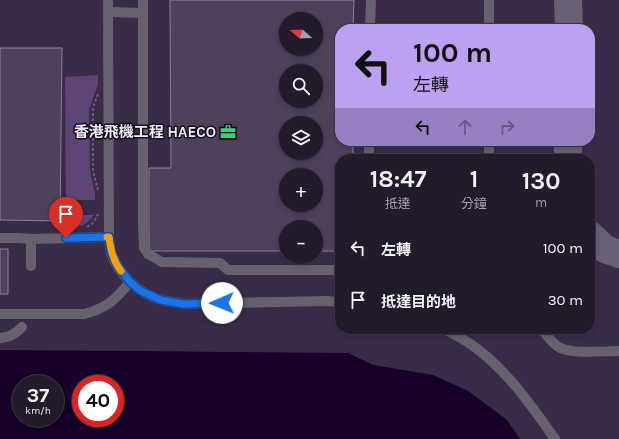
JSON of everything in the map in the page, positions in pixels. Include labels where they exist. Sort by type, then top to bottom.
[{"type":"street","points":[[108,0],[109,237],[111,252],[118,266],[130,282],[141,291],[161,300],[183,304],[335,302]]},
{"type":"street","points":[[143,0],[143,227],[144,248],[148,254],[162,262],[220,263],[228,270],[335,270]]},
{"type":"street","points":[[370,24],[371,0]]},
{"type":"street","points":[[489,0],[489,24]]},
{"type":"street","points":[[108,12],[143,13]]},
{"type":"street","points":[[0,238],[31,239],[109,237]]},
{"type":"street","points":[[31,239],[31,266]]},
{"type":"street","points":[[0,314],[84,314],[109,304],[121,294],[130,282]]},
{"type":"street","points":[[0,338],[4,338],[22,328]]},
{"type":"street","points":[[453,334],[469,344],[492,362],[509,379],[555,439]]},
{"type":"street","points":[[546,334],[557,346],[571,351],[619,351]]},
{"type":"path","points":[[98,93],[93,107],[93,171],[99,196]]},
{"type":"path","points":[[84,229],[94,222],[100,209]]},
{"type":"shaded area","points":[[0,0],[619,0],[619,439],[520,439],[507,420],[468,391],[433,375],[373,365],[348,353],[0,350]]},
{"type":"shaded area","points":[[98,75],[98,84],[89,110],[90,171],[95,200],[66,200],[65,77]]},
{"type":"shaded area","points":[[67,215],[94,215],[82,226],[67,227]]},
{"type":"shaded area","points":[[0,350],[348,353],[373,365],[433,375],[468,391],[507,420],[520,439],[0,439]]},
{"type":"building","name":"香港飛機工程 HAECO","points":[[170,0],[354,0],[353,24],[335,24],[335,146],[353,146],[353,154],[335,154],[335,251],[323,251],[323,220],[279,220],[279,251],[149,251],[149,168],[171,168]]},
{"type":"building","points":[[0,48],[62,48],[60,221],[0,220]]},
{"type":"building","points":[[0,249],[8,249],[8,294],[0,294]]},
{"type":"taxiway","points":[[568,0],[569,24]]},
{"type":"taxiway","points":[[568,146],[568,154]]},
{"type":"taxiway","points":[[595,240],[605,249],[619,254]]},
{"type":"slow traffic","points":[[107,237],[109,237],[111,252],[121,271]]},
{"type":"place","name":"香港飛機工程 HAECO","points":[[228,132]]},
{"type":"route","points":[[66,238],[109,237],[111,252],[118,266],[130,282],[141,291],[161,300],[183,304],[222,303]]}]
